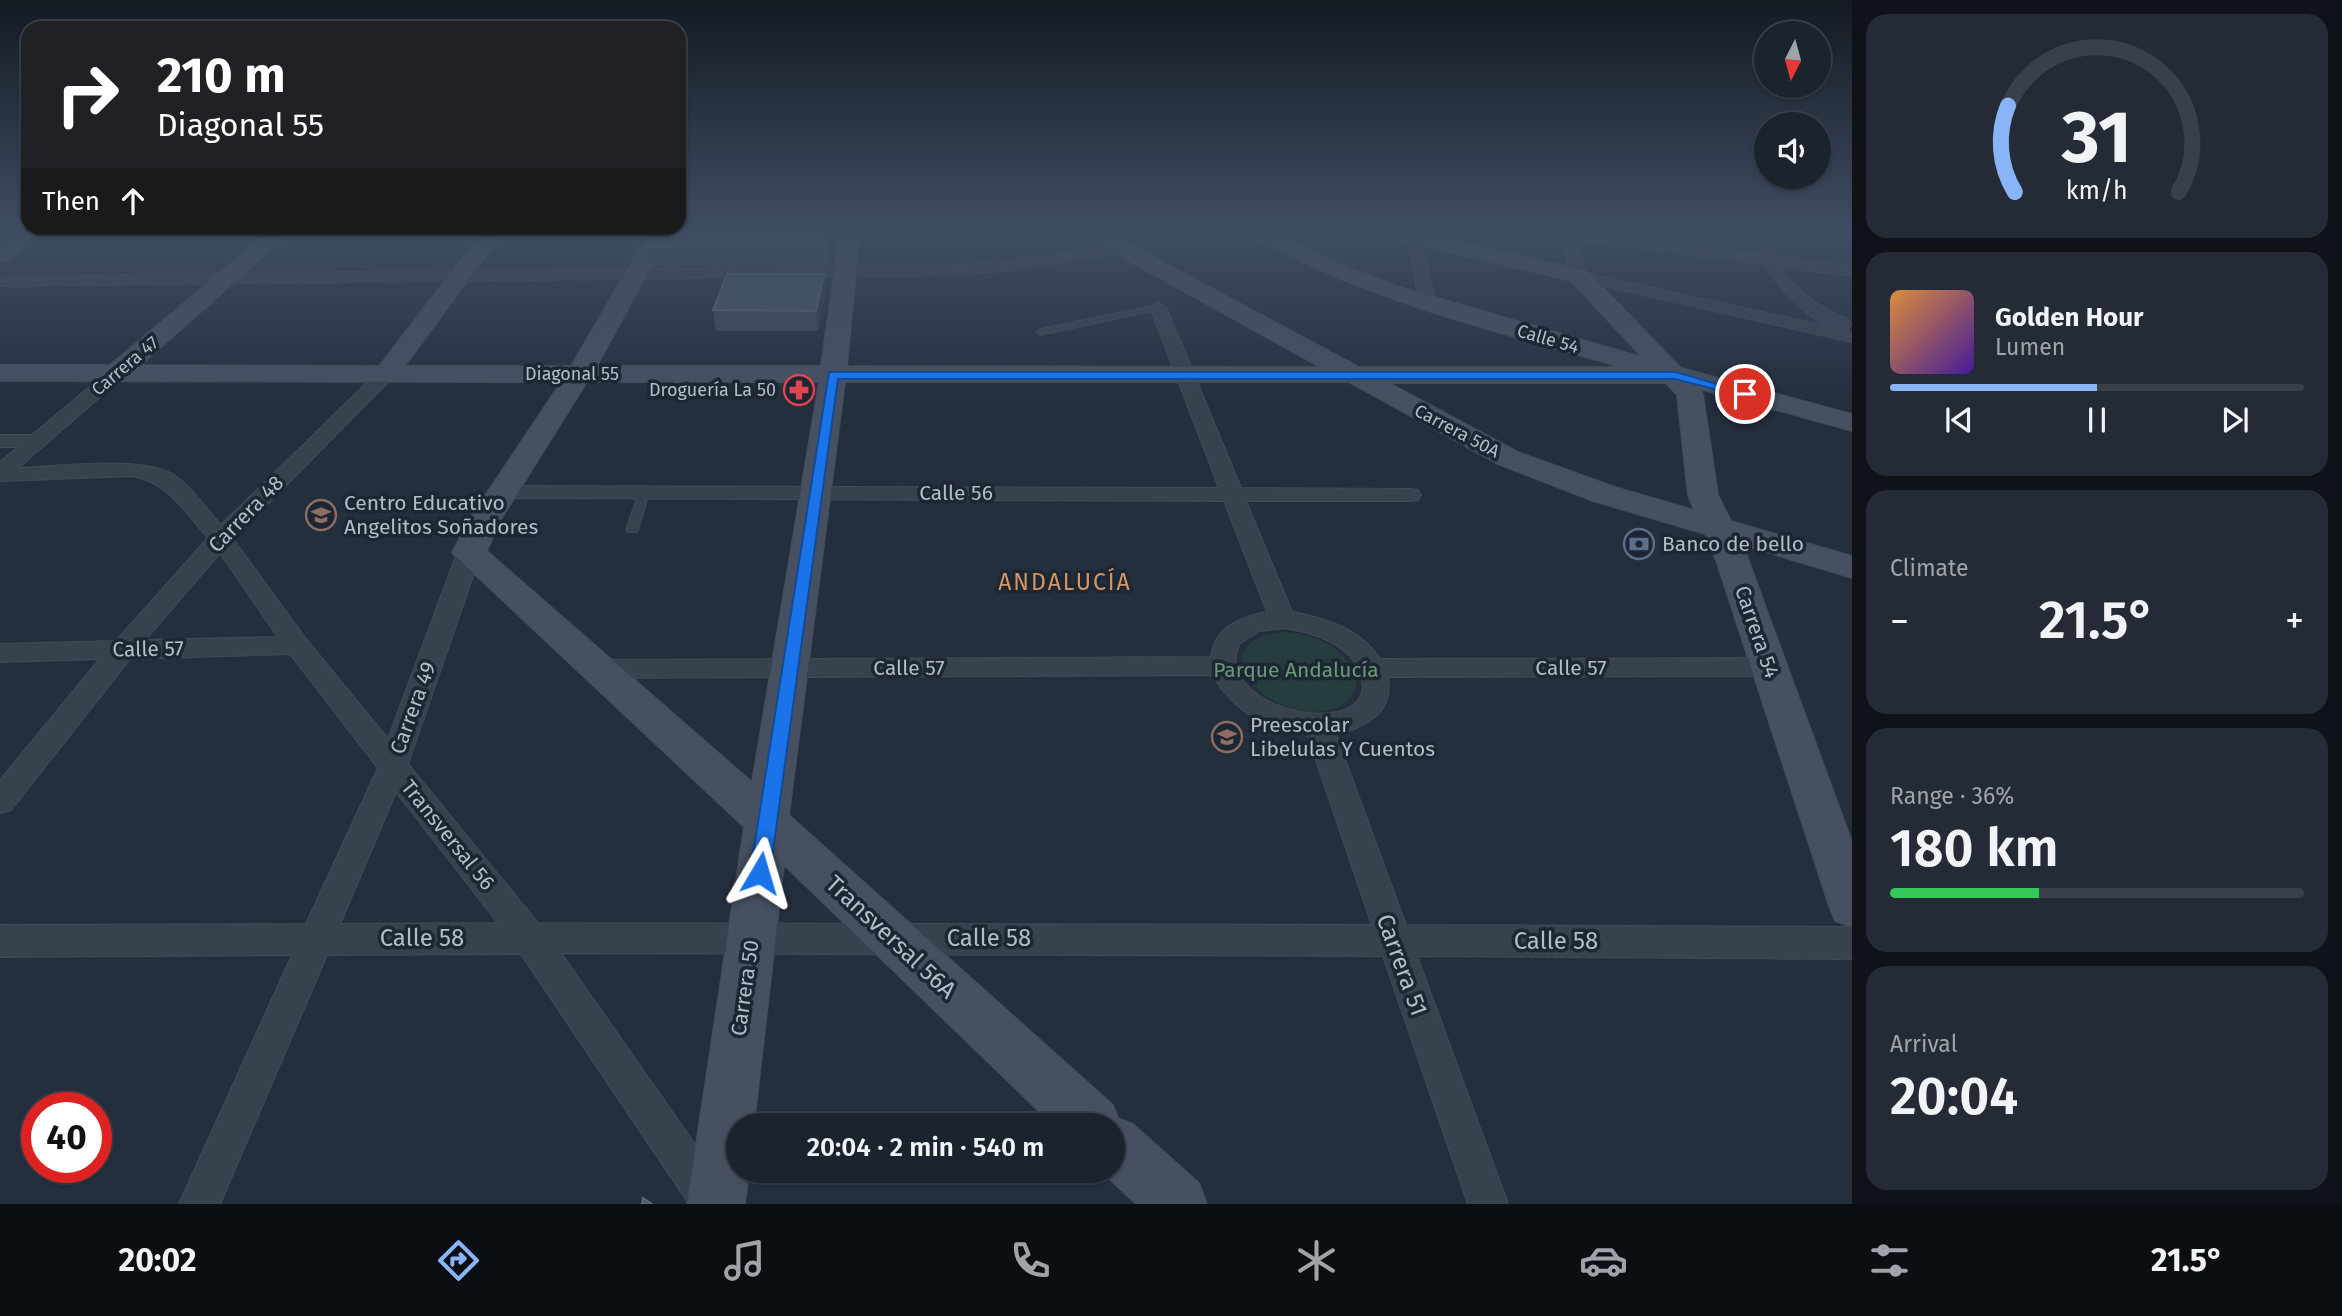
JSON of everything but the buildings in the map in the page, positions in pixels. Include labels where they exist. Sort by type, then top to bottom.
[{"type":"street","name":"Carrera 47","points":[[0,474],[219,287]]},
{"type":"street","name":"Carrera 48","points":[[0,801],[123,649],[221,538],[386,374],[453,287]]},
{"type":"street","name":"Carrera 49","points":[[200,1204],[393,766],[469,553],[502,492],[579,374],[628,287]]},
{"type":"street","name":"Carrera 50","points":[[714,1204],[844,287]]},
{"type":"street","name":"Carrera 50A","points":[[1192,287],[1355,377],[1535,470],[1604,494],[1852,552]]},
{"type":"street","name":"Calle 54","points":[[1376,287],[1428,305],[1852,423]]},
{"type":"street","points":[[1425,287],[1428,305]]},
{"type":"street","name":"Carrera 54","points":[[1590,287],[1676,375],[1690,395],[1701,486],[1770,667],[1852,906]]},
{"type":"street","points":[[1629,287],[1852,337]]},
{"type":"street","points":[[1786,287],[1813,310],[1852,328]]},
{"type":"street","points":[[1158,307],[1282,619]]},
{"type":"street","name":"Diagonal 55","points":[[0,373],[1355,377],[1676,375]]},
{"type":"street","name":"Carrera 50A","points":[[1395,377],[1392,383],[1404,391],[1532,455],[1852,567]]},
{"type":"street","points":[[0,441],[36,441]]},
{"type":"street","name":"Transversal 56","points":[[0,474],[132,470],[158,475],[170,482],[221,538],[297,645],[530,938],[714,1204]]},
{"type":"street","name":"Calle 56","points":[[502,492],[1410,495]]},
{"type":"street","name":"Transversal 56A","points":[[469,553],[767,821],[1080,1113]]},
{"type":"street","points":[[1282,619],[1306,622],[1327,629],[1362,653],[1372,668],[1376,685],[1373,701],[1361,714],[1342,723],[1318,725],[1292,722],[1267,713],[1246,699],[1231,684],[1223,666],[1223,650],[1230,637],[1243,626],[1282,619]]},
{"type":"street","name":"Calle 57","points":[[0,653],[297,645]]},
{"type":"street","name":"Calle 57","points":[[596,669],[1223,666]]},
{"type":"street","name":"Calle 57","points":[[1372,668],[1770,667]]},
{"type":"street","name":"Carrera 51","points":[[1318,725],[1488,1204]]},
{"type":"street","name":"Calle 58","points":[[0,941],[891,937],[1852,943]]},
{"type":"street","points":[[1125,1155],[1178,1204]]},
{"type":"lane","points":[[1040,332],[1158,307]]},
{"type":"lane","points":[[632,530],[644,492]]},
{"type":"green space","name":"Parque Andalucía","points":[[1286,632],[1318,639],[1345,658],[1355,674],[1356,683],[1348,700],[1324,711],[1294,709],[1280,704],[1256,687],[1243,666],[1245,650],[1257,639]]},
{"type":"place","name":"Droguería La 50","points":[[799,390]]},
{"type":"place","name":"Centro Educativo Angelitos Soñadores","points":[[321,515]]},
{"type":"place","name":"Banco de bello","points":[[1639,544]]},
{"type":"place","name":"Preescolar Libelulas Y Cuentos","points":[[1227,737]]},
{"type":"district","name":"ANDALUCÍA","points":[[1065,582]]},
{"type":"route","points":[[760,873],[833,375],[1676,375],[1745,394]]}]
